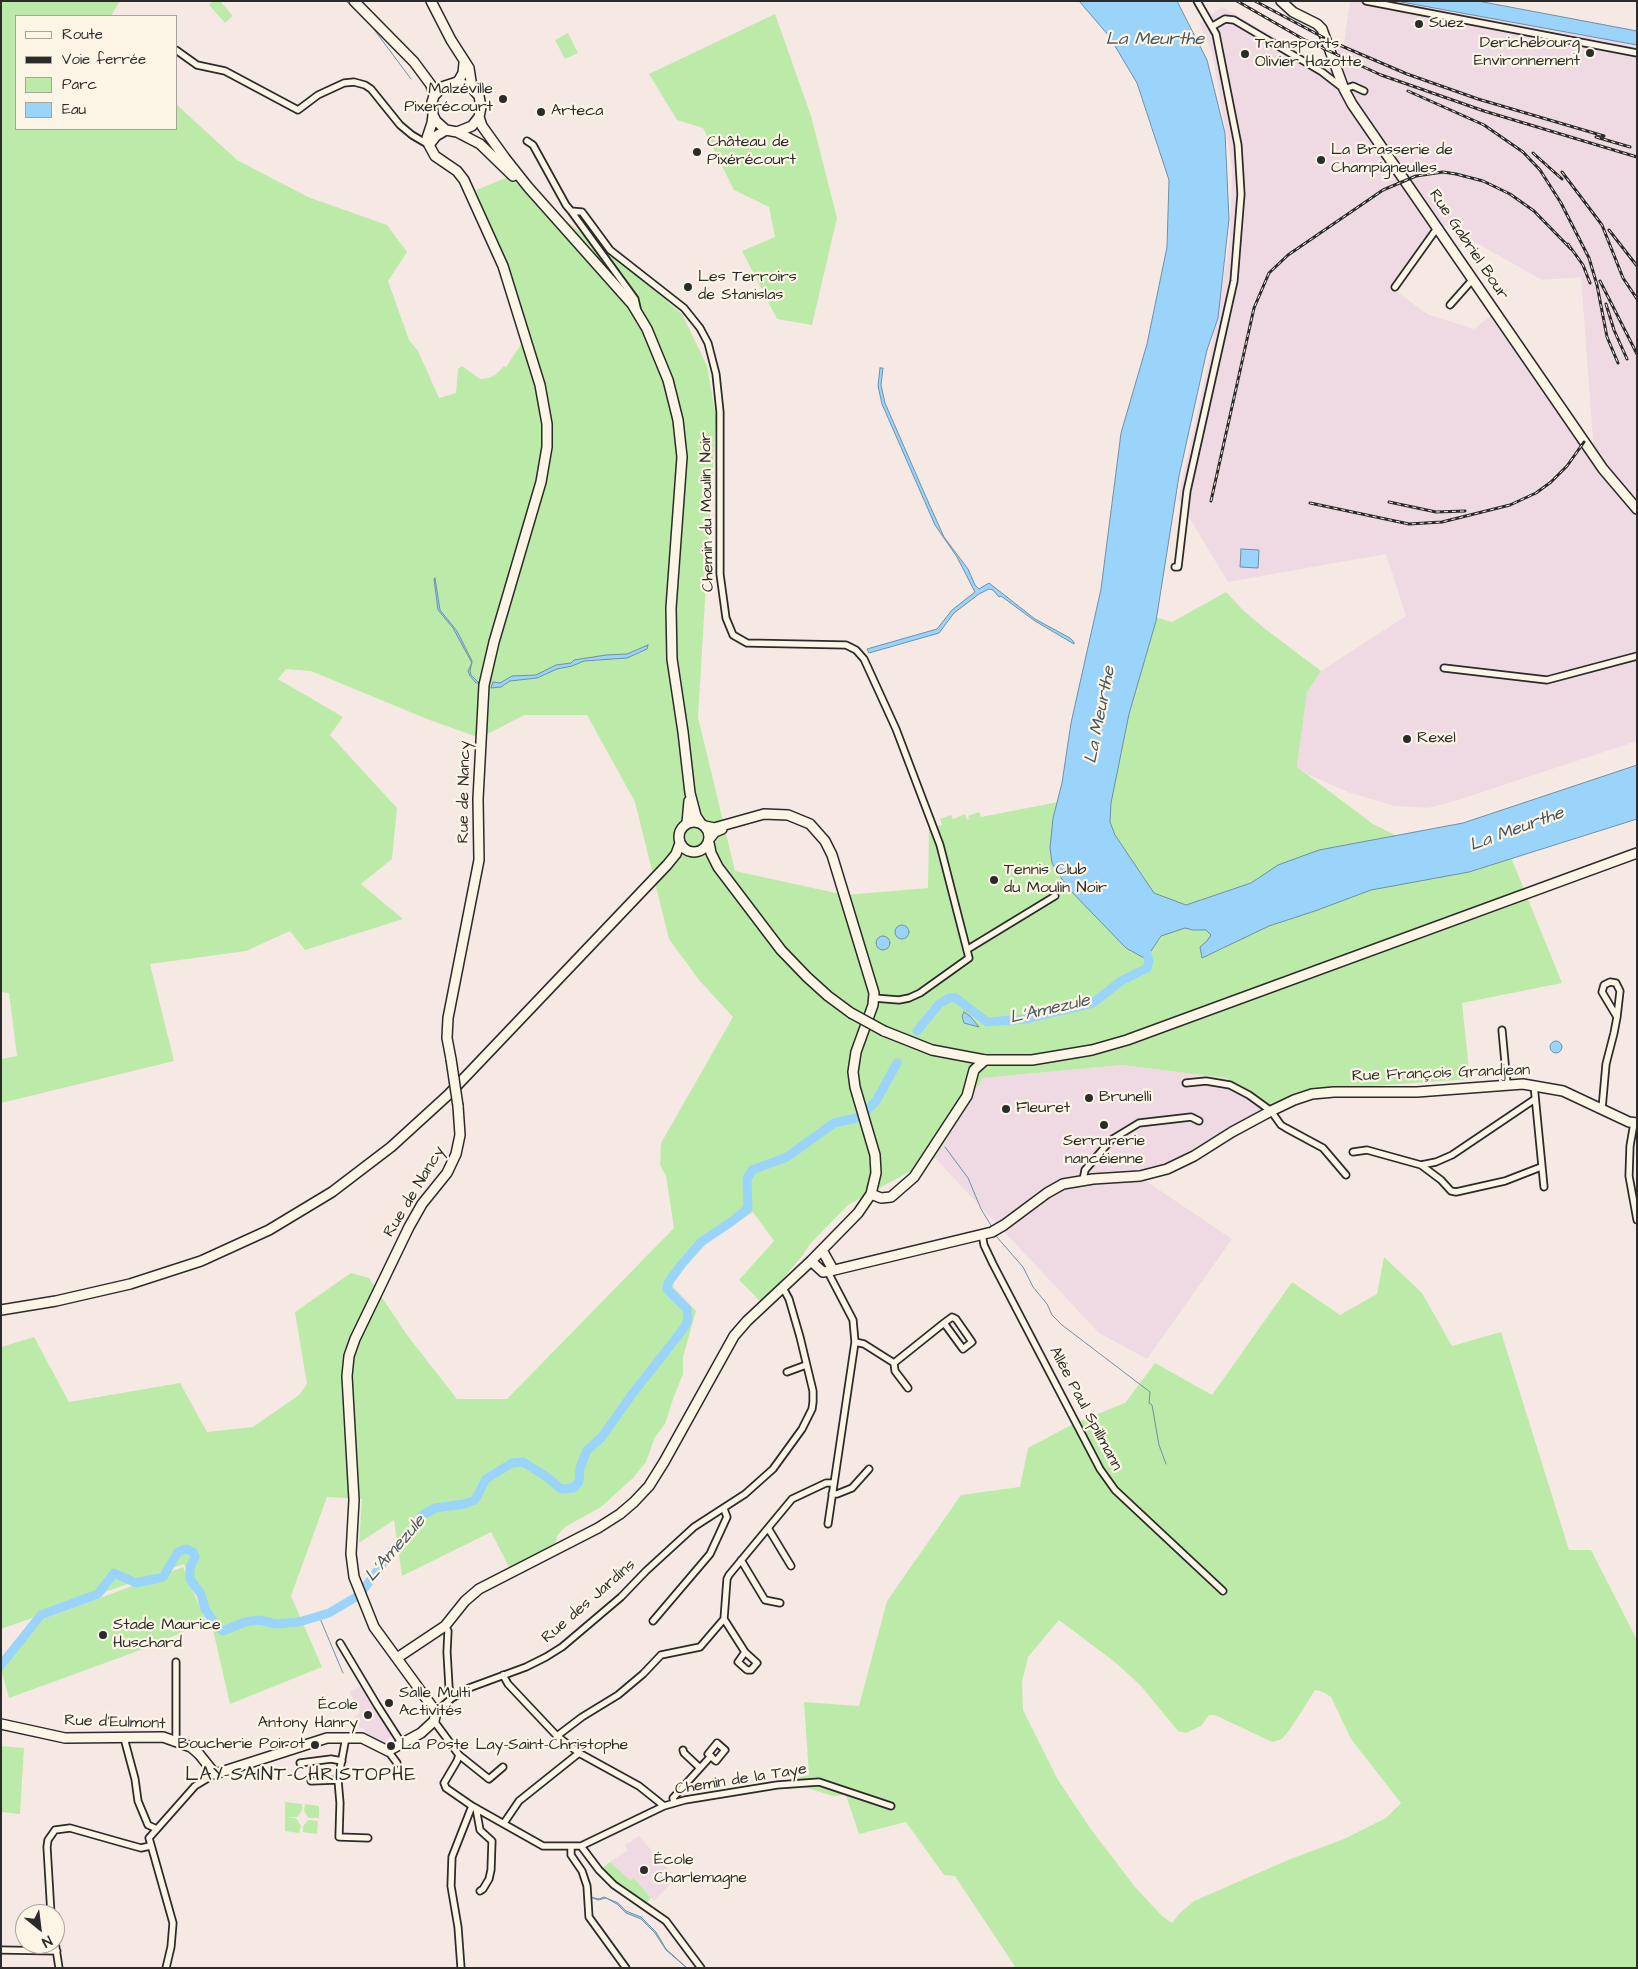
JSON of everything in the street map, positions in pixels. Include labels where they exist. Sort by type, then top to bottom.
[{"type":"street","points":[[354,1],[414,62],[436,81],[447,84]]},
{"type":"street","points":[[432,1],[445,30],[470,73],[472,88],[480,101],[479,117],[482,126],[528,188]]},
{"type":"street","points":[[1175,567],[1178,567],[1188,491],[1230,300],[1237,256],[1241,194],[1240,165],[1216,34],[1197,1]]},
{"type":"street","name":"Rue Gabriel Bour","points":[[1281,1],[1293,12],[1321,28],[1344,89],[1352,104],[1603,469],[1637,509]]},
{"type":"street","points":[[1366,1],[1637,53]]},
{"type":"street","points":[[1213,26],[1225,19],[1234,20],[1322,72],[1344,89],[1353,86],[1364,91]]},
{"type":"street","points":[[178,52],[197,66],[225,71],[298,110],[302,109],[318,95],[344,83],[365,84],[400,125],[429,145]]},
{"type":"street","points":[[414,62],[431,86],[434,96]]},
{"type":"street","points":[[456,82],[463,73],[464,63]]},
{"type":"street","points":[[1322,72],[1337,69]]},
{"type":"street","points":[[1328,76],[1337,69]]},
{"type":"street","points":[[472,88],[456,82],[447,84],[437,91],[431,109],[440,126],[446,130],[473,139],[528,188],[622,290],[638,312],[652,339],[668,380],[681,440],[681,472],[671,608],[672,659],[690,793],[696,816],[709,832],[710,852],[718,868],[788,957],[828,996],[851,1013],[884,1031],[932,1050],[985,1060],[1032,1060],[1092,1050],[1127,1040],[1595,868],[1637,855]]},
{"type":"street","points":[[429,145],[427,138],[433,115]]},
{"type":"street","points":[[456,132],[467,129],[479,117]]},
{"type":"street","points":[[429,145],[436,136],[446,130]]},
{"type":"street","name":"Chemin du Moulin Noir","points":[[527,141],[533,145],[571,211],[582,212],[610,250],[684,308],[700,328],[708,343],[719,392],[720,574],[724,611],[730,630],[736,638],[747,644],[846,645],[860,653],[896,728],[940,845],[968,949]]},
{"type":"street","name":"Rue de Nancy","points":[[429,145],[435,156],[460,174],[469,190],[508,280],[540,385],[546,412],[547,447],[542,482],[494,642],[484,685],[479,790],[479,860],[448,1018],[448,1038],[458,1106],[460,1135],[456,1154],[446,1172],[422,1204],[409,1227],[355,1339],[349,1356],[347,1376],[354,1500],[352,1563],[356,1585],[374,1627],[397,1658],[435,1717]]},
{"type":"street","points":[[489,152],[501,152]]},
{"type":"street","points":[[571,211],[635,299],[638,312]]},
{"type":"street","points":[[1395,287],[1439,228]]},
{"type":"street","points":[[1450,305],[1474,279]]},
{"type":"street","points":[[1444,668],[1547,680],[1637,656]]},
{"type":"street","points":[[1,1310],[56,1301],[130,1284],[201,1261],[269,1230],[332,1192],[391,1147],[448,1095],[667,865],[676,854],[680,843],[679,834],[687,823],[690,793]]},
{"type":"street","points":[[397,1658],[445,1626],[465,1601],[486,1584],[598,1528],[620,1514],[634,1502],[648,1486],[664,1462],[734,1336],[858,1213],[871,1194],[876,1166],[868,1126],[853,1072],[854,1057],[874,998],[866,965],[832,855],[818,832],[810,824],[788,815],[764,814],[714,828],[693,821],[687,823]]},
{"type":"street","points":[[667,865],[678,856],[704,849],[716,832],[736,822]]},
{"type":"street","points":[[680,843],[684,848],[694,852],[718,868]]},
{"type":"street","points":[[874,998],[900,1000],[920,993],[966,961],[969,958],[968,949],[1055,896]]},
{"type":"street","points":[[1602,1109],[1606,1064],[1617,1017],[1619,988],[1616,983],[1610,982],[1604,985],[1602,992],[1617,1017]]},
{"type":"street","points":[[1502,1030],[1507,1084]]},
{"type":"street","points":[[871,1194],[886,1198],[891,1197],[907,1185],[922,1166],[967,1096],[974,1070],[985,1060]]},
{"type":"street","points":[[1186,1082],[1206,1082],[1230,1086],[1249,1095],[1271,1111],[1286,1128],[1323,1148],[1346,1175]]},
{"type":"street","name":"Rue François Grandjean","points":[[830,1272],[921,1250],[955,1239],[982,1234],[1004,1225],[1047,1193],[1063,1184],[1083,1180],[1140,1176],[1167,1169],[1194,1156],[1232,1132],[1271,1111],[1312,1094],[1334,1092],[1417,1092],[1507,1084],[1534,1085],[1563,1091],[1636,1123]]},
{"type":"street","points":[[1534,1085],[1544,1187]]},
{"type":"street","points":[[1421,1165],[1436,1162],[1452,1155],[1535,1099]]},
{"type":"street","points":[[1083,1180],[1085,1170],[1110,1140],[1139,1122],[1191,1117],[1199,1121]]},
{"type":"street","points":[[1636,1123],[1630,1146],[1629,1176],[1637,1220]]},
{"type":"street","points":[[1353,1152],[1367,1150],[1421,1165],[1441,1180],[1451,1192],[1506,1181],[1541,1167]]},
{"type":"street","name":"Allée Paul Spillmann","points":[[982,1234],[984,1245],[993,1264],[1100,1470],[1115,1490],[1223,1591]]},
{"type":"street","points":[[822,1250],[831,1266],[830,1276],[853,1320],[856,1342],[828,1524]]},
{"type":"street","points":[[811,1261],[822,1272],[830,1272]]},
{"type":"street","name":"Rue des Jardins","points":[[435,1717],[452,1698],[469,1688],[537,1662],[562,1647],[621,1597],[646,1570],[694,1527],[745,1494],[773,1469],[802,1429],[812,1409],[813,1402],[813,1391],[789,1299],[783,1288]]},
{"type":"street","points":[[894,1363],[944,1323],[952,1317],[956,1319],[972,1342],[963,1349],[944,1323]]},
{"type":"street","points":[[856,1342],[864,1344],[894,1363]]},
{"type":"street","points":[[894,1363],[895,1371],[908,1388]]},
{"type":"street","points":[[787,1372],[806,1365]]},
{"type":"street","points":[[832,1494],[838,1494],[852,1488],[869,1469]]},
{"type":"street","points":[[557,1736],[582,1717],[618,1695],[644,1674],[661,1655],[700,1647],[724,1619],[728,1577],[741,1560],[795,1497],[826,1483],[834,1482]]},
{"type":"street","points":[[653,1621],[710,1554],[727,1517],[724,1509]]},
{"type":"street","points":[[768,1528],[791,1566]]},
{"type":"street","points":[[741,1560],[765,1600],[780,1603]]},
{"type":"street","points":[[724,1619],[745,1652]]},
{"type":"street","points":[[445,1626],[448,1631],[447,1660],[452,1698]]},
{"type":"street","points":[[340,1643],[402,1744]]},
{"type":"street","points":[[176,1662],[176,1741]]},
{"type":"street","points":[[503,1676],[518,1696],[557,1736],[579,1753],[639,1786],[664,1806]]},
{"type":"street","points":[[388,1751],[421,1733],[435,1717],[459,1755],[489,1779],[503,1767]]},
{"type":"street","name":"Rue d'Eulmont","points":[[1,1724],[65,1738],[160,1737],[191,1746],[215,1774]]},
{"type":"street","points":[[346,1737],[338,1780],[340,1803],[339,1837],[368,1838]]},
{"type":"street","points":[[50,1904],[47,1848],[48,1840],[55,1830],[70,1828],[141,1848],[149,1842],[157,1828],[195,1786],[215,1774],[323,1739],[346,1737],[367,1739],[388,1751],[397,1763]]},
{"type":"street","points":[[124,1738],[136,1779],[138,1801],[148,1825],[149,1842],[173,1923],[171,1947],[166,1968]]},
{"type":"street","points":[[683,1750],[705,1776]]},
{"type":"street","points":[[459,1755],[444,1783],[445,1786],[474,1807],[504,1823],[520,1801],[579,1753]]},
{"type":"street","points":[[674,1803],[673,1798],[711,1756]]},
{"type":"street","points":[[300,1763],[331,1759],[342,1761]]},
{"type":"street","points":[[312,1780],[338,1780]]},
{"type":"street","name":"Chemin de la Taye","points":[[504,1823],[541,1845],[583,1848],[664,1806],[777,1785],[819,1782],[892,1806]]},
{"type":"street","points":[[474,1807],[480,1830],[492,1841],[489,1879],[480,1891]]},
{"type":"street","points":[[461,1968],[458,1926],[452,1886],[452,1857],[474,1807]]},
{"type":"street","points":[[148,1825],[157,1828]]},
{"type":"street","points":[[571,1847],[571,1855],[582,1871],[587,1886],[590,1917],[626,1968]]},
{"type":"street","points":[[583,1848],[599,1870],[614,1885],[666,1920],[701,1968]]},
{"type":"street","points":[[1,1950],[15,1950]]},
{"type":"street","points":[[57,1954],[59,1968]]},
{"type":"shaded area","points":[[1350,1],[1396,1],[1637,45],[1637,741],[1455,801],[1428,808],[1394,806],[1348,792],[1307,774],[1297,767],[1307,691],[1321,671],[1406,616],[1386,554],[1228,582],[1178,499],[1211,350],[1230,239],[1232,167],[1212,52],[1199,23],[1222,7],[1322,64],[1344,43]],"holes":[[[1445,225],[1542,280],[1581,277],[1594,454],[1589,457],[1490,316],[1474,329],[1427,314],[1391,287],[1432,230]]]},
{"type":"shaded area","points":[[1122,1065],[1226,1078],[1271,1117],[1198,1161],[1174,1172],[1146,1181],[1232,1239],[1147,1359],[1099,1333],[935,1158],[983,1078]]},
{"type":"shaded area","name":"École Antony Hanry","points":[[362,1685],[393,1735],[383,1744],[365,1732],[364,1728],[360,1729],[354,1716],[360,1713],[350,1692]]},
{"type":"shaded area","name":"École Charlemagne","points":[[639,1836],[676,1878],[654,1901],[634,1878],[630,1880],[610,1862],[628,1850],[625,1845]]},
{"type":"green space","points":[[1,1],[120,1],[112,15],[15,15],[15,130],[178,130],[178,106],[237,160],[308,197],[387,225],[407,252],[388,281],[409,340],[418,351],[439,398],[456,393],[458,369],[462,366],[480,379],[495,375],[504,366],[506,367],[526,337],[476,190],[508,177],[629,269],[682,314],[707,366],[716,417],[698,717],[735,871],[845,895],[928,888],[929,828],[942,825],[940,819],[951,815],[953,819],[965,814],[967,820],[969,819],[968,816],[979,812],[981,817],[1063,801],[1128,609],[1172,622],[1226,592],[1264,628],[1321,671],[1307,692],[1297,767],[1373,824],[1442,858],[1510,855],[1562,983],[1462,1003],[1470,1079],[1301,1091],[1271,1117],[1226,1078],[1122,1065],[983,1078],[935,1158],[848,1205],[810,1244],[762,1303],[739,1280],[774,1241],[753,1212],[708,1242],[675,1277],[673,1287],[696,1311],[683,1357],[683,1374],[665,1424],[655,1437],[646,1462],[633,1478],[601,1507],[565,1527],[557,1536],[555,1545],[509,1567],[491,1532],[402,1576],[394,1520],[359,1543],[362,1499],[327,1497],[291,1596],[322,1667],[230,1704],[213,1630],[184,1564],[1,1629],[1,1347],[34,1337],[69,1402],[180,1383],[207,1432],[253,1427],[299,1395],[307,1384],[295,1312],[351,1273],[369,1278],[407,1335],[457,1399],[507,1399],[674,1228],[666,1176],[660,1165],[661,1143],[733,1017],[699,980],[669,939],[635,802],[587,715],[524,715],[480,738],[427,719],[311,671],[286,669],[278,679],[343,717],[330,735],[397,808],[392,859],[361,884],[403,919],[305,950],[290,931],[246,951],[150,964],[174,1061],[1,1103],[1,1059],[17,1056],[9,993],[1,992]]},
{"type":"green space","points":[[213,1],[220,1],[233,16],[225,23],[209,5]]},
{"type":"green space","points":[[775,14],[811,116],[837,218],[812,325],[777,319],[742,251],[775,237],[769,207],[734,190],[703,128],[677,120],[649,74]]},
{"type":"green space","points":[[568,33],[578,53],[565,59],[555,40]]},
{"type":"green space","points":[[1384,1257],[1422,1293],[1452,1346],[1501,1332],[1569,1550],[1591,1550],[1637,1640],[1637,1968],[1016,1968],[955,1876],[944,1875],[906,1822],[859,1834],[846,1795],[833,1796],[807,1788],[778,1789],[778,1782],[809,1775],[804,1702],[859,1706],[887,1601],[961,1495],[1020,1487],[1028,1448],[1075,1423],[1125,1403],[1155,1363],[1212,1395],[1292,1282],[1340,1315],[1377,1294]],"holes":[[[1059,1620],[1116,1663],[1141,1686],[1178,1731],[1186,1733],[1201,1726],[1209,1715],[1215,1715],[1272,1742],[1282,1739],[1315,1690],[1323,1692],[1331,1697],[1351,1739],[1401,1803],[1386,1818],[1344,1839],[1288,1860],[1194,1901],[1172,1923],[1162,1916],[1135,1887],[1090,1828],[1058,1780],[1023,1710],[1022,1682],[1028,1657]]]},
{"type":"green space","name":"Stade Maurice Huschard","points":[[183,1567],[206,1622],[146,1648],[9,1698],[1,1669],[41,1620]]},
{"type":"green space","points":[[1,1746],[24,1748],[20,1814],[1,1812]]},
{"type":"green space","points":[[285,1802],[302,1804],[302,1810],[297,1817],[287,1817],[296,1818],[301,1826],[299,1833],[285,1831]]},
{"type":"green space","points":[[305,1804],[319,1806],[319,1818],[308,1818],[304,1810]]},
{"type":"green space","points":[[308,1820],[318,1821],[317,1834],[303,1832],[303,1826]]},
{"type":"green space","points":[[610,1862],[630,1880],[634,1878],[651,1898],[646,1903],[613,1881],[601,1869]]},
{"type":"water","name":"La Meurthe","points":[[1079,1],[1177,1],[1207,60],[1225,133],[1229,219],[1218,318],[1207,350],[1179,476],[1156,621],[1129,714],[1111,803],[1110,822],[1115,835],[1154,893],[1186,905],[1251,883],[1278,865],[1319,850],[1463,823],[1637,765],[1637,819],[1469,872],[1371,890],[1269,926],[1202,958],[1200,947],[1211,935],[1206,930],[1185,928],[1161,936],[1147,957],[1144,958],[1126,948],[1067,887],[1052,863],[1050,848],[1053,818],[1062,783],[1071,723],[1101,589],[1121,433],[1147,344],[1167,247],[1169,180],[1137,83],[1109,36]]},
{"type":"water","points":[[1396,1],[1478,1],[1637,31],[1637,45]]},
{"type":"water","points":[[880,368],[883,368],[881,385],[885,403],[926,497],[944,537],[968,569],[975,585],[979,589],[989,583],[1035,619],[1070,638],[1074,644],[1035,621],[989,589],[979,594],[954,613],[939,633],[869,653],[867,649],[937,629],[952,610],[975,592],[957,557],[935,525],[882,404],[878,386]]},
{"type":"water","points":[[1241,549],[1259,550],[1258,568],[1240,567]]},
{"type":"water","points":[[435,578],[440,610],[457,631],[472,662],[453,628],[438,610]]},
{"type":"water","points":[[648,645],[647,649],[627,658],[584,661],[557,669],[537,678],[510,681],[501,687],[491,688],[493,682],[500,683],[512,676],[536,675],[556,665],[571,663],[574,660],[627,654]]},
{"type":"water","points":[[471,664],[471,675],[479,683],[476,683],[470,676],[468,671]]},
{"type":"water","points":[[902,925],[907,927],[909,932],[907,937],[902,939],[897,937],[895,932],[897,927]]},
{"type":"water","points":[[883,936],[888,938],[890,943],[888,948],[883,950],[878,948],[876,943],[878,938]]},
{"type":"water","points":[[964,1012],[979,1027],[964,1023],[962,1016]]},
{"type":"water","points":[[1554,1041],[1558,1041],[1562,1047],[1558,1053],[1554,1053],[1550,1049],[1550,1045]]},
{"type":"water","points":[[590,1897],[599,1899],[604,1897],[618,1903],[626,1911],[641,1917],[656,1932],[666,1949],[687,1968],[666,1950],[655,1933],[641,1919],[626,1913],[617,1904],[606,1898],[598,1900]]},
{"type":"waterway","points":[[346,1],[367,20],[411,79]]},
{"type":"waterway","name":"L'Amezule","points":[[917,1031],[939,1004],[949,998],[956,998],[987,1022],[1026,1019],[1093,1003],[1121,981],[1147,968],[1149,961],[1145,947]]},
{"type":"waterway","name":"L'Amezule","points":[[1,1665],[41,1615],[98,1594],[114,1573],[136,1583],[163,1577],[178,1552],[186,1549],[193,1552],[195,1557],[190,1568],[190,1579],[201,1594],[205,1609],[218,1628],[223,1631],[245,1622],[259,1620],[276,1624],[299,1622],[329,1613],[356,1597],[392,1551],[411,1532],[421,1516],[435,1508],[464,1504],[475,1500],[486,1479],[512,1463],[523,1462],[547,1477],[561,1489],[573,1488],[579,1482],[580,1468],[587,1450],[601,1438],[633,1393],[684,1328],[688,1320],[687,1309],[667,1289],[668,1283],[701,1242],[748,1208],[747,1179],[752,1170],[787,1157],[834,1123],[857,1118],[876,1101],[897,1063]]},
{"type":"waterway","points":[[945,1147],[968,1178],[981,1209],[992,1227]]},
{"type":"waterway","points":[[996,1236],[1023,1267],[1033,1287],[1047,1304],[1052,1315],[1062,1325],[1150,1392],[1149,1403],[1152,1405],[1159,1445],[1166,1464]]},
{"type":"waterway","points":[[319,1616],[343,1673]]},
{"type":"railway","points":[[1237,1],[1303,39],[1381,75],[1484,111],[1637,157]]},
{"type":"railway","points":[[1255,1],[1330,41],[1407,74],[1478,99],[1604,136]]},
{"type":"railway","points":[[1408,91],[1484,125],[1523,152],[1540,170],[1561,203],[1589,258],[1597,285],[1607,337],[1618,363]]},
{"type":"railway","points":[[1596,137],[1630,147]]},
{"type":"railway","points":[[1533,153],[1562,179]]},
{"type":"railway","points":[[1211,501],[1254,308],[1269,273],[1288,255],[1383,190],[1416,176],[1443,172],[1483,181],[1510,194],[1534,211],[1571,249]]},
{"type":"railway","points":[[1562,172],[1602,225],[1623,278],[1637,299]]},
{"type":"railway","points":[[1609,230],[1637,266]]},
{"type":"railway","points":[[1568,244],[1583,265],[1590,283]]},
{"type":"railway","points":[[1600,281],[1637,354]]},
{"type":"railway","points":[[1606,304],[1614,330],[1627,359]]},
{"type":"railway","points":[[1310,503],[1409,524],[1442,522],[1510,505],[1536,493],[1551,482],[1567,466],[1584,442]]},
{"type":"railway","points":[[1389,502],[1436,512],[1465,511]]},
{"type":"place","name":"Suez","points":[[1419,24]]},
{"type":"place","name":"Derichebourg Environnement","points":[[1590,53]]},
{"type":"place","name":"Transports Olivier Hazotte","points":[[1245,54]]},
{"type":"place","name":"Malzéville Pixerécourt","points":[[503,99]]},
{"type":"place","name":"Arteca","points":[[541,112]]},
{"type":"place","name":"Château de Pixérécourt","points":[[697,152]]},
{"type":"place","name":"La Brasserie de Champigneulles","points":[[1321,160]]},
{"type":"place","name":"Les Terroirs de Stanislas","points":[[688,287]]},
{"type":"place","name":"Rexel","points":[[1407,739]]},
{"type":"place","name":"Tennis Club du Moulin Noir","points":[[994,880]]},
{"type":"place","name":"Brunelli","points":[[1089,1098]]},
{"type":"place","name":"Fleuret","points":[[1006,1109]]},
{"type":"place","name":"Serrurerie nancéienne","points":[[1104,1125]]},
{"type":"place","name":"Stade Maurice Huschard","points":[[103,1635]]},
{"type":"place","name":"Salle Multi Activités","points":[[389,1703]]},
{"type":"place","name":"École Antony Hanry","points":[[368,1715]]},
{"type":"place","name":"Boucherie Poirot","points":[[315,1745]]},
{"type":"place","name":"La Poste Lay-Saint-Christophe","points":[[391,1746]]},
{"type":"place","name":"École Charlemagne","points":[[644,1870]]},
{"type":"district","name":"LAY-SAINT-CHRISTOPHE","points":[[301,1776]]}]
